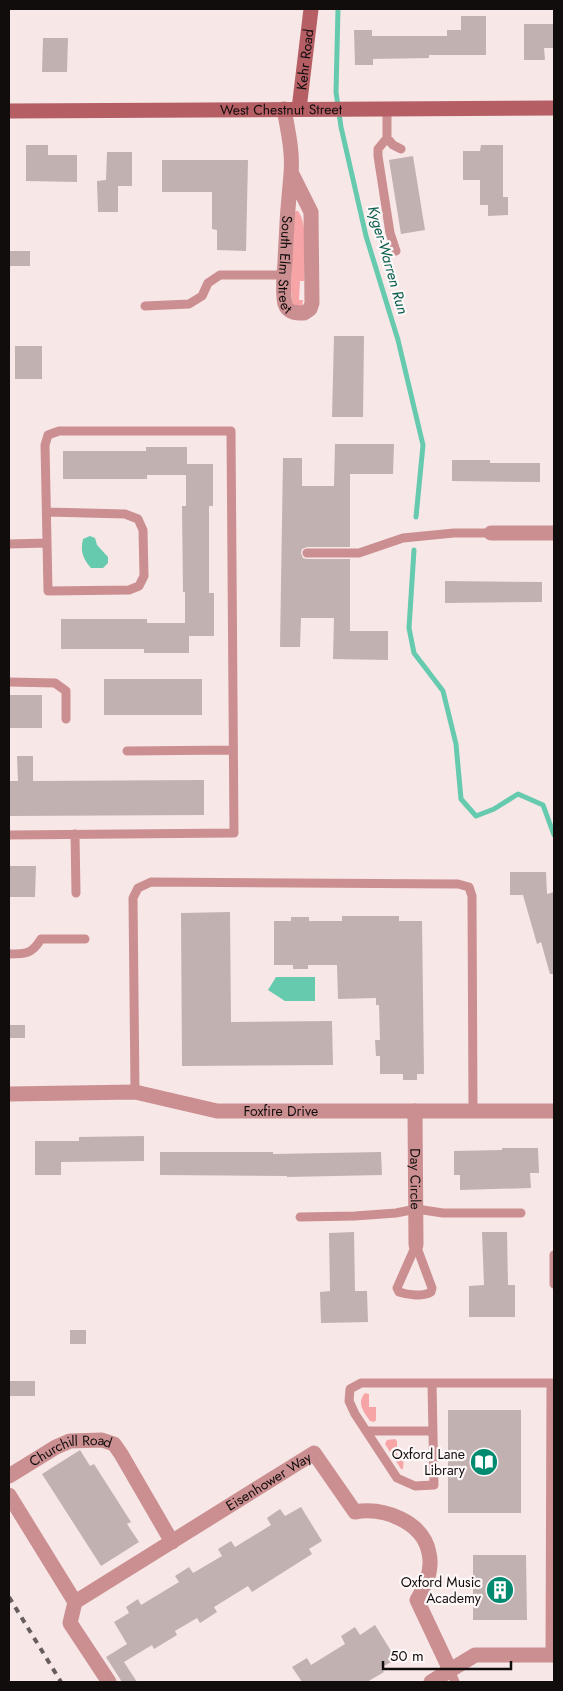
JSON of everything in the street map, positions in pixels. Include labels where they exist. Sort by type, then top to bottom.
[{"type":"main road","name":"Kehr Road","points":[[291,109],[311,9]]},
{"type":"main road","name":"West Chestnut Street","points":[[9,111],[554,108]]},
{"type":"street","name":"South Elm Street","points":[[291,109],[291,172],[284,274],[288,310],[304,314],[310,309],[312,303],[311,212],[291,172]]},
{"type":"street","points":[[491,533],[554,533]]},
{"type":"street","name":"Foxfire Drive","points":[[9,1094],[135,1092],[217,1111],[554,1111]]},
{"type":"street","name":"Day Circle","points":[[415,1111],[416,1245]]},
{"type":"street","name":"Churchill Road","points":[[9,1476],[56,1447],[70,1441],[102,1440],[114,1444],[172,1542]]},
{"type":"street","name":"Eisenhower Way","points":[[74,1602],[314,1453],[355,1512],[368,1510],[386,1513],[403,1519],[416,1529],[425,1540],[429,1552],[430,1570],[426,1585],[417,1600],[453,1676]]},
{"type":"street","points":[[9,1495],[74,1602],[70,1623],[109,1682]]},
{"type":"street","points":[[431,1682],[453,1676],[475,1655],[552,1655]]},
{"type":"lane","points":[[387,108],[387,138],[378,149],[378,156],[390,233],[396,251]]},
{"type":"lane","points":[[387,138],[394,146],[401,149]]},
{"type":"lane","points":[[145,306],[189,304],[202,296],[208,283],[220,275],[284,274]]},
{"type":"lane","points":[[9,835],[234,833],[231,431],[59,431],[48,435],[45,444],[48,591],[129,590],[139,586],[144,576],[143,530],[138,518],[125,514],[47,512]]},
{"type":"lane","points":[[307,553],[359,552],[403,538],[454,533],[491,533]]},
{"type":"lane","points":[[9,544],[47,543]]},
{"type":"lane","points":[[9,682],[55,683],[66,691],[66,719]]},
{"type":"lane","points":[[127,751],[233,750]]},
{"type":"lane","points":[[75,834],[76,893]]},
{"type":"lane","points":[[135,1092],[133,898],[138,888],[151,882],[458,884],[469,887],[472,896],[473,1110]]},
{"type":"lane","points":[[9,954],[24,954],[35,949],[41,939],[85,939]]},
{"type":"lane","points":[[300,1217],[355,1216],[396,1213],[416,1209],[443,1213],[521,1213]]},
{"type":"lane","points":[[416,1245],[432,1288],[431,1292],[427,1294],[404,1294],[399,1292],[397,1288],[416,1245]]},
{"type":"lane","points":[[554,1255],[554,1284]]},
{"type":"lane","points":[[432,1383],[434,1485],[415,1486],[397,1478],[355,1414],[349,1401],[350,1389],[361,1383],[432,1383],[553,1383],[552,1655]]},
{"type":"lane","points":[[367,1431],[433,1431]]},
{"type":"shaded area","points":[[298,211],[304,225],[305,244],[304,281],[300,281],[299,300],[303,300],[302,307],[295,308],[291,289],[293,212]]},
{"type":"shaded area","points":[[90,536],[95,538],[97,545],[108,557],[108,563],[103,568],[91,568],[84,558],[82,551],[83,539]]},
{"type":"shaded area","points":[[276,977],[315,977],[315,1001],[285,1001],[268,990]]},
{"type":"shaded area","points":[[365,1393],[369,1394],[369,1407],[376,1407],[376,1420],[374,1422],[370,1421],[361,1404]]},
{"type":"shaded area","points":[[395,1439],[397,1441],[397,1455],[404,1455],[403,1469],[401,1469],[385,1444],[387,1440]]},
{"type":"building","points":[[461,16],[486,16],[486,55],[429,55],[429,58],[373,59],[373,65],[355,65],[354,30],[372,30],[372,36],[447,36],[447,30],[461,30]]},
{"type":"building","points":[[524,24],[554,24],[554,48],[544,48],[545,60],[524,60]]},
{"type":"building","points":[[43,38],[68,38],[67,72],[42,72]]},
{"type":"building","points":[[26,145],[48,145],[48,155],[77,155],[77,182],[26,181]]},
{"type":"building","points":[[481,145],[503,145],[503,197],[508,197],[508,215],[488,216],[488,205],[480,205],[480,180],[463,180],[463,151],[480,151]]},
{"type":"building","points":[[107,152],[132,152],[132,186],[118,186],[118,212],[98,212],[97,181],[106,180]]},
{"type":"building","points":[[413,156],[425,230],[401,234],[389,160]]},
{"type":"building","points":[[162,160],[248,160],[246,251],[217,250],[217,230],[212,229],[212,192],[162,192]]},
{"type":"building","points":[[9,251],[30,251],[30,266],[9,266]]},
{"type":"building","points":[[334,336],[364,336],[363,417],[332,417]]},
{"type":"building","points":[[15,346],[42,346],[42,379],[15,379]]},
{"type":"building","points":[[335,444],[394,444],[393,474],[350,474],[350,547],[307,547],[302,549],[301,553],[303,558],[307,559],[350,559],[350,631],[388,631],[388,660],[333,659],[334,618],[301,618],[300,647],[280,647],[283,458],[302,458],[302,486],[334,486]]},
{"type":"building","points":[[146,447],[187,447],[187,464],[213,464],[213,506],[209,506],[209,593],[214,593],[214,636],[189,636],[189,653],[144,653],[144,649],[61,649],[61,619],[147,619],[147,623],[185,623],[182,506],[186,506],[186,475],[147,475],[147,479],[63,479],[63,451],[146,451]]},
{"type":"building","points":[[452,460],[490,460],[490,463],[540,463],[540,482],[452,481]]},
{"type":"building","points":[[445,581],[542,582],[542,602],[445,603]]},
{"type":"building","points":[[104,679],[202,679],[202,715],[104,715]]},
{"type":"building","points":[[9,695],[42,695],[42,728],[9,728]]},
{"type":"building","points":[[17,756],[33,756],[33,781],[204,780],[204,815],[9,816],[9,781],[18,781]]},
{"type":"building","points":[[9,866],[36,866],[35,897],[9,897]]},
{"type":"building","points":[[510,872],[546,872],[547,894],[554,892],[554,974],[550,974],[541,942],[537,944],[523,895],[510,895]]},
{"type":"building","points":[[230,912],[231,1022],[332,1021],[333,1065],[182,1066],[181,913]]},
{"type":"building","points":[[342,916],[399,916],[399,921],[422,921],[424,1074],[417,1074],[417,1080],[403,1080],[403,1074],[380,1074],[380,1056],[376,1056],[375,1040],[380,1040],[379,1005],[376,1005],[376,998],[338,999],[337,965],[308,965],[308,969],[293,969],[293,965],[274,965],[274,921],[291,921],[291,917],[309,917],[309,921],[342,921]]},
{"type":"building","points":[[9,1025],[25,1025],[25,1038],[9,1038]]},
{"type":"building","points":[[144,1136],[144,1161],[61,1162],[61,1175],[35,1175],[35,1141],[79,1141],[79,1137]]},
{"type":"building","points":[[502,1148],[538,1148],[539,1173],[530,1173],[531,1188],[460,1190],[460,1175],[454,1175],[454,1151],[502,1150]]},
{"type":"building","points":[[160,1152],[273,1152],[273,1154],[381,1152],[382,1175],[287,1177],[160,1175]]},
{"type":"building","points":[[354,1232],[355,1291],[367,1291],[368,1322],[321,1323],[320,1292],[330,1291],[329,1233]]},
{"type":"building","points":[[482,1232],[507,1232],[508,1285],[515,1285],[515,1317],[469,1317],[469,1286],[484,1285]]},
{"type":"building","points":[[70,1330],[86,1330],[86,1344],[70,1344]]},
{"type":"building","points":[[9,1381],[35,1381],[35,1396],[9,1396]]},
{"type":"building","name":"Oxford Lane Library","points":[[448,1410],[521,1410],[521,1513],[448,1513]]},
{"type":"building","points":[[80,1450],[90,1466],[94,1464],[131,1522],[127,1524],[139,1542],[101,1566],[42,1474]]},
{"type":"building","points":[[301,1507],[322,1541],[309,1549],[312,1554],[252,1592],[248,1586],[214,1607],[217,1612],[200,1623],[197,1618],[175,1631],[177,1635],[154,1649],[152,1645],[124,1662],[137,1682],[122,1682],[106,1657],[127,1644],[114,1622],[129,1613],[126,1607],[138,1599],[141,1605],[179,1582],[175,1576],[189,1567],[193,1573],[222,1556],[218,1549],[231,1541],[235,1547],[271,1525],[267,1518],[280,1509],[285,1516]]},
{"type":"building","name":"Oxford Music Academy","points":[[473,1555],[526,1555],[527,1620],[473,1620]]},
{"type":"building","points":[[375,1625],[396,1659],[381,1668],[384,1672],[367,1682],[302,1682],[292,1667],[307,1658],[311,1665],[345,1644],[341,1636],[355,1627],[360,1635]]},
{"type":"waterway","name":"Kyger-Warren Run","points":[[338,9],[336,92],[341,127],[366,236],[398,340],[423,445],[416,517]]},
{"type":"waterway","name":"Kyger-Warren Run","points":[[414,550],[409,628],[414,653],[443,691],[456,744],[461,799],[476,816],[494,809],[518,794],[543,805],[554,835]]},
{"type":"railway","points":[[9,1597],[61,1682]]},
{"type":"place","name":"Oxford Lane Library","points":[[484,1462]]},
{"type":"place","name":"Oxford Music Academy","points":[[500,1590]]}]
